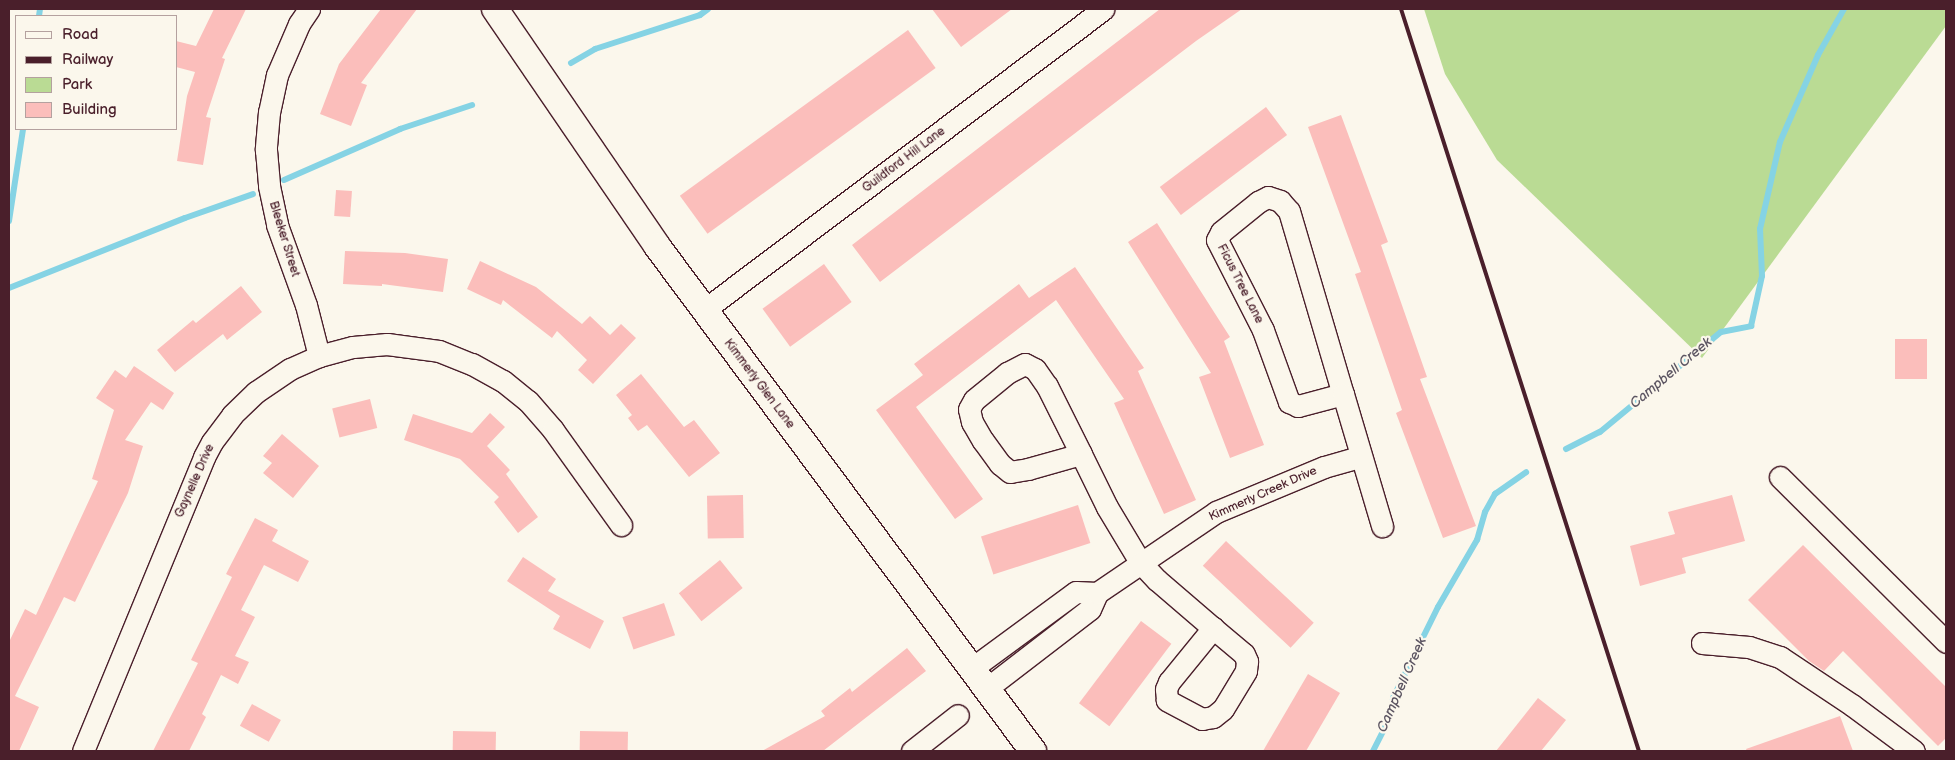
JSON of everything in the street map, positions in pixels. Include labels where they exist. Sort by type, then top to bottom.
[{"type":"street","name":"Bleeker Street","points":[[309,9],[299,24],[277,75],[269,112],[266,150],[269,186],[277,225],[306,305],[319,356]]},
{"type":"street","name":"Kimmerly Glen Lane","points":[[495,9],[657,246],[1033,751]]},
{"type":"street","name":"Guildford Hill Lane","points":[[704,310],[1102,9]]},
{"type":"street","name":"Ficus Tree Lane","points":[[1343,394],[1298,406],[1289,402],[1263,330],[1217,240],[1221,232],[1258,202],[1268,197],[1280,201],[1289,211],[1343,394],[1360,457],[1382,526]]},
{"type":"street","name":"Gaynelle Drive","points":[[83,751],[204,457],[212,442],[232,415],[256,392],[290,369],[319,356],[353,347],[387,344],[439,352],[472,364],[503,381],[528,401],[553,430],[621,525]]},
{"type":"street","points":[[1081,454],[1028,469],[1010,472],[1000,464],[983,441],[972,422],[969,409],[974,400],[1007,373],[1025,364],[1035,369],[1047,386],[1081,454],[1106,507],[1140,562],[1156,580],[1212,628]]},
{"type":"street","name":"Kimmerly Creek Drive","points":[[978,679],[1090,609],[1097,593],[1216,512],[1324,467],[1360,457]]},
{"type":"street","points":[[1780,477],[1946,642]]},
{"type":"street","points":[[1702,643],[1749,647],[1780,657],[1852,705],[1914,751]]},
{"type":"street","points":[[912,751],[958,715]]},
{"type":"green space","points":[[1424,9],[1946,9],[1946,26],[1702,358],[1497,160],[1445,74]]},
{"type":"building","points":[[214,9],[246,9],[222,58],[225,59],[206,117],[211,118],[203,165],[177,161],[187,96],[195,72],[178,68],[178,42],[196,46]]},
{"type":"building","points":[[381,9],[417,9],[361,83],[367,85],[351,126],[320,114],[339,64]]},
{"type":"building","points":[[932,9],[1012,9],[961,47]]},
{"type":"building","points":[[1160,9],[1242,9],[1196,41],[880,282],[852,245]]},
{"type":"building","points":[[908,30],[936,68],[707,234],[680,196]]},
{"type":"building","points":[[1266,107],[1287,135],[1181,215],[1160,187]]},
{"type":"building","points":[[1341,115],[1388,242],[1381,245],[1427,377],[1420,379],[1476,526],[1443,538],[1396,413],[1402,410],[1355,274],[1361,272],[1308,127]]},
{"type":"building","points":[[336,190],[352,191],[350,217],[334,216]]},
{"type":"building","points":[[1157,223],[1230,337],[1224,341],[1264,445],[1230,458],[1199,377],[1211,373],[1128,242]]},
{"type":"building","points":[[345,251],[405,253],[448,259],[443,292],[382,284],[382,286],[343,284]]},
{"type":"building","points":[[480,261],[536,287],[582,324],[590,316],[610,335],[621,324],[636,338],[593,384],[578,370],[587,360],[557,331],[552,338],[503,300],[501,305],[467,289]]},
{"type":"building","points":[[824,264],[852,302],[790,347],[763,309]]},
{"type":"building","points":[[1075,267],[1144,368],[1138,371],[1196,500],[1164,514],[1114,403],[1124,399],[1056,300],[916,407],[983,499],[955,519],[876,410],[923,375],[914,364],[1019,284],[1029,298]]},
{"type":"building","points":[[241,286],[262,312],[227,340],[223,334],[175,372],[157,350],[193,320],[196,323]]},
{"type":"building","points":[[1895,339],[1927,339],[1927,379],[1895,379]]},
{"type":"building","points":[[134,366],[174,393],[163,410],[151,402],[125,440],[143,446],[128,493],[75,602],[64,597],[15,696],[39,707],[19,751],[9,751],[9,642],[25,609],[36,615],[98,481],[92,479],[114,410],[96,398],[115,370],[126,378]]},
{"type":"building","points":[[641,374],[684,427],[694,420],[720,453],[689,477],[647,425],[638,431],[628,418],[632,415],[616,395]]},
{"type":"building","points":[[370,399],[377,428],[339,438],[332,408]]},
{"type":"building","points":[[490,413],[505,427],[487,446],[510,470],[506,474],[538,517],[518,533],[494,502],[499,497],[460,459],[404,440],[413,414],[472,433]]},
{"type":"building","points":[[282,434],[319,466],[293,498],[263,473],[272,463],[263,456]]},
{"type":"building","points":[[743,495],[744,538],[708,539],[707,496]]},
{"type":"building","points":[[1732,495],[1745,541],[1682,558],[1686,573],[1640,586],[1630,546],[1675,534],[1668,512]]},
{"type":"building","points":[[1078,505],[1090,543],[993,575],[981,537]]},
{"type":"building","points":[[255,518],[278,530],[272,541],[309,561],[298,582],[264,565],[241,610],[255,617],[235,656],[249,662],[238,684],[221,675],[202,714],[206,717],[189,751],[153,751],[198,663],[191,660],[232,577],[226,574]]},
{"type":"building","points":[[1226,541],[1314,623],[1291,648],[1203,566]]},
{"type":"building","points":[[1803,545],[1946,687],[1946,738],[1938,746],[1843,651],[1824,671],[1809,661],[1748,600]]},
{"type":"building","points":[[523,557],[556,579],[548,591],[604,621],[590,649],[553,629],[560,616],[507,581]]},
{"type":"building","points":[[720,560],[743,588],[701,621],[679,593]]},
{"type":"building","points":[[664,603],[675,635],[633,649],[622,617]]},
{"type":"building","points":[[1141,621],[1171,644],[1109,726],[1079,703]]},
{"type":"building","points":[[907,648],[926,671],[823,751],[762,751],[825,716],[821,711],[850,688],[852,692]]},
{"type":"building","points":[[1308,674],[1340,693],[1306,751],[1263,751]]},
{"type":"building","points":[[1538,698],[1566,720],[1541,751],[1496,751]]},
{"type":"building","points":[[252,704],[281,720],[269,742],[240,726]]},
{"type":"building","points":[[1840,716],[1853,751],[1747,751],[1746,749]]},
{"type":"building","points":[[453,731],[496,732],[496,751],[453,751]]},
{"type":"building","points":[[580,731],[628,732],[628,751],[580,751]]},
{"type":"waterway","points":[[39,15],[40,9]]},
{"type":"waterway","points":[[571,63],[595,49],[700,15],[708,9]]},
{"type":"waterway","name":"Campbell Creek","points":[[1566,449],[1600,432],[1721,332],[1751,326],[1762,276],[1760,229],[1780,142],[1818,55],[1844,9]]},
{"type":"waterway","points":[[284,180],[400,129],[472,105]]},
{"type":"waterway","points":[[9,221],[23,130]]},
{"type":"waterway","points":[[9,288],[185,218],[253,194]]},
{"type":"waterway","name":"Campbell Creek","points":[[1373,751],[1386,725],[1394,696],[1438,607],[1477,540],[1485,512],[1495,494],[1526,472]]},
{"type":"railway","points":[[1401,9],[1639,751]]}]
